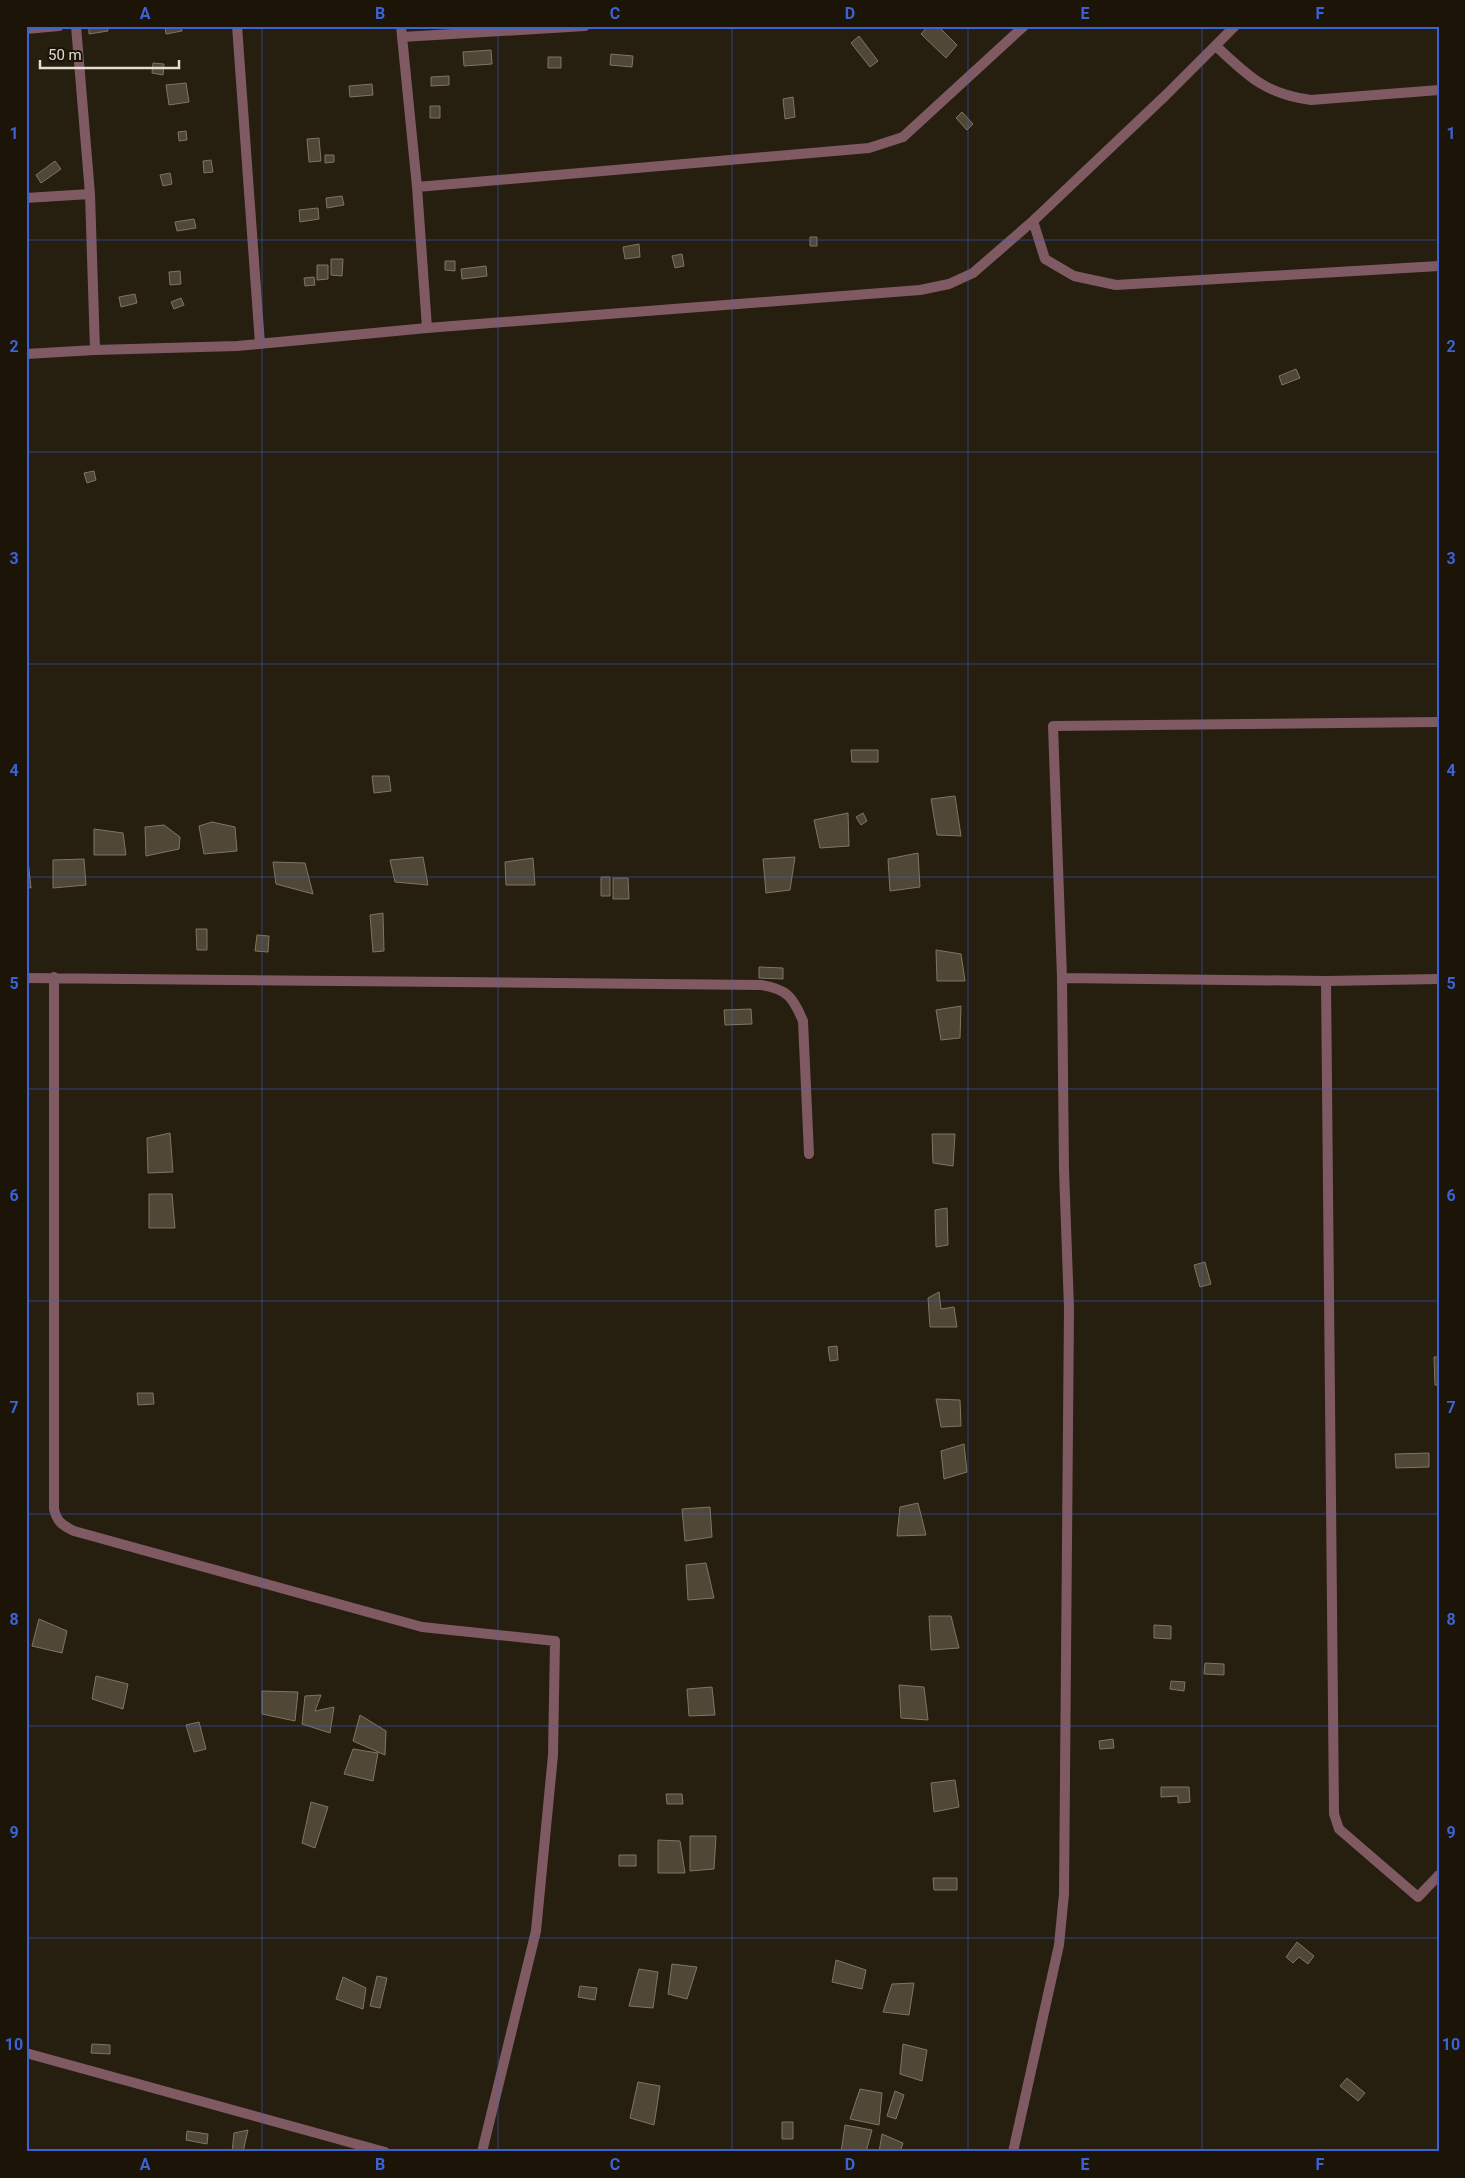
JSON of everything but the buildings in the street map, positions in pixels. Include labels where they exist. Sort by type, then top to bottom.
[{"type":"street","points":[[26,30],[59,26]]},
{"type":"street","points":[[76,26],[90,194],[95,350]]},
{"type":"street","points":[[237,26],[260,344]]},
{"type":"street","points":[[401,26],[417,187],[426,328]]},
{"type":"street","points":[[402,37],[585,26]]},
{"type":"street","points":[[417,187],[869,148],[903,137],[1024,26]]},
{"type":"street","points":[[26,354],[260,344],[426,328],[920,290],[949,284],[973,273],[1033,221],[1235,26]]},
{"type":"street","points":[[1216,46],[1246,74],[1269,90],[1292,98],[1311,100],[1439,90]]},
{"type":"street","points":[[26,198],[90,194]]},
{"type":"street","points":[[1033,221],[1045,259],[1074,276],[1116,285],[1439,266]]},
{"type":"street","points":[[1013,2152],[1059,1945],[1064,1894],[1069,1308],[1064,1170],[1062,978],[1053,726],[1439,722]]},
{"type":"street","points":[[54,977],[54,1509],[56,1518],[62,1525],[74,1531],[422,1627],[555,1641],[554,1755],[536,1931],[482,2152]]},
{"type":"street","points":[[26,978],[761,985],[778,988],[795,1000],[803,1021],[809,1154]]},
{"type":"street","points":[[1062,978],[1326,981],[1439,979]]},
{"type":"street","points":[[1326,981],[1334,1814],[1339,1829],[1418,1897],[1439,1875]]},
{"type":"street","points":[[26,2053],[384,2152]]}]
